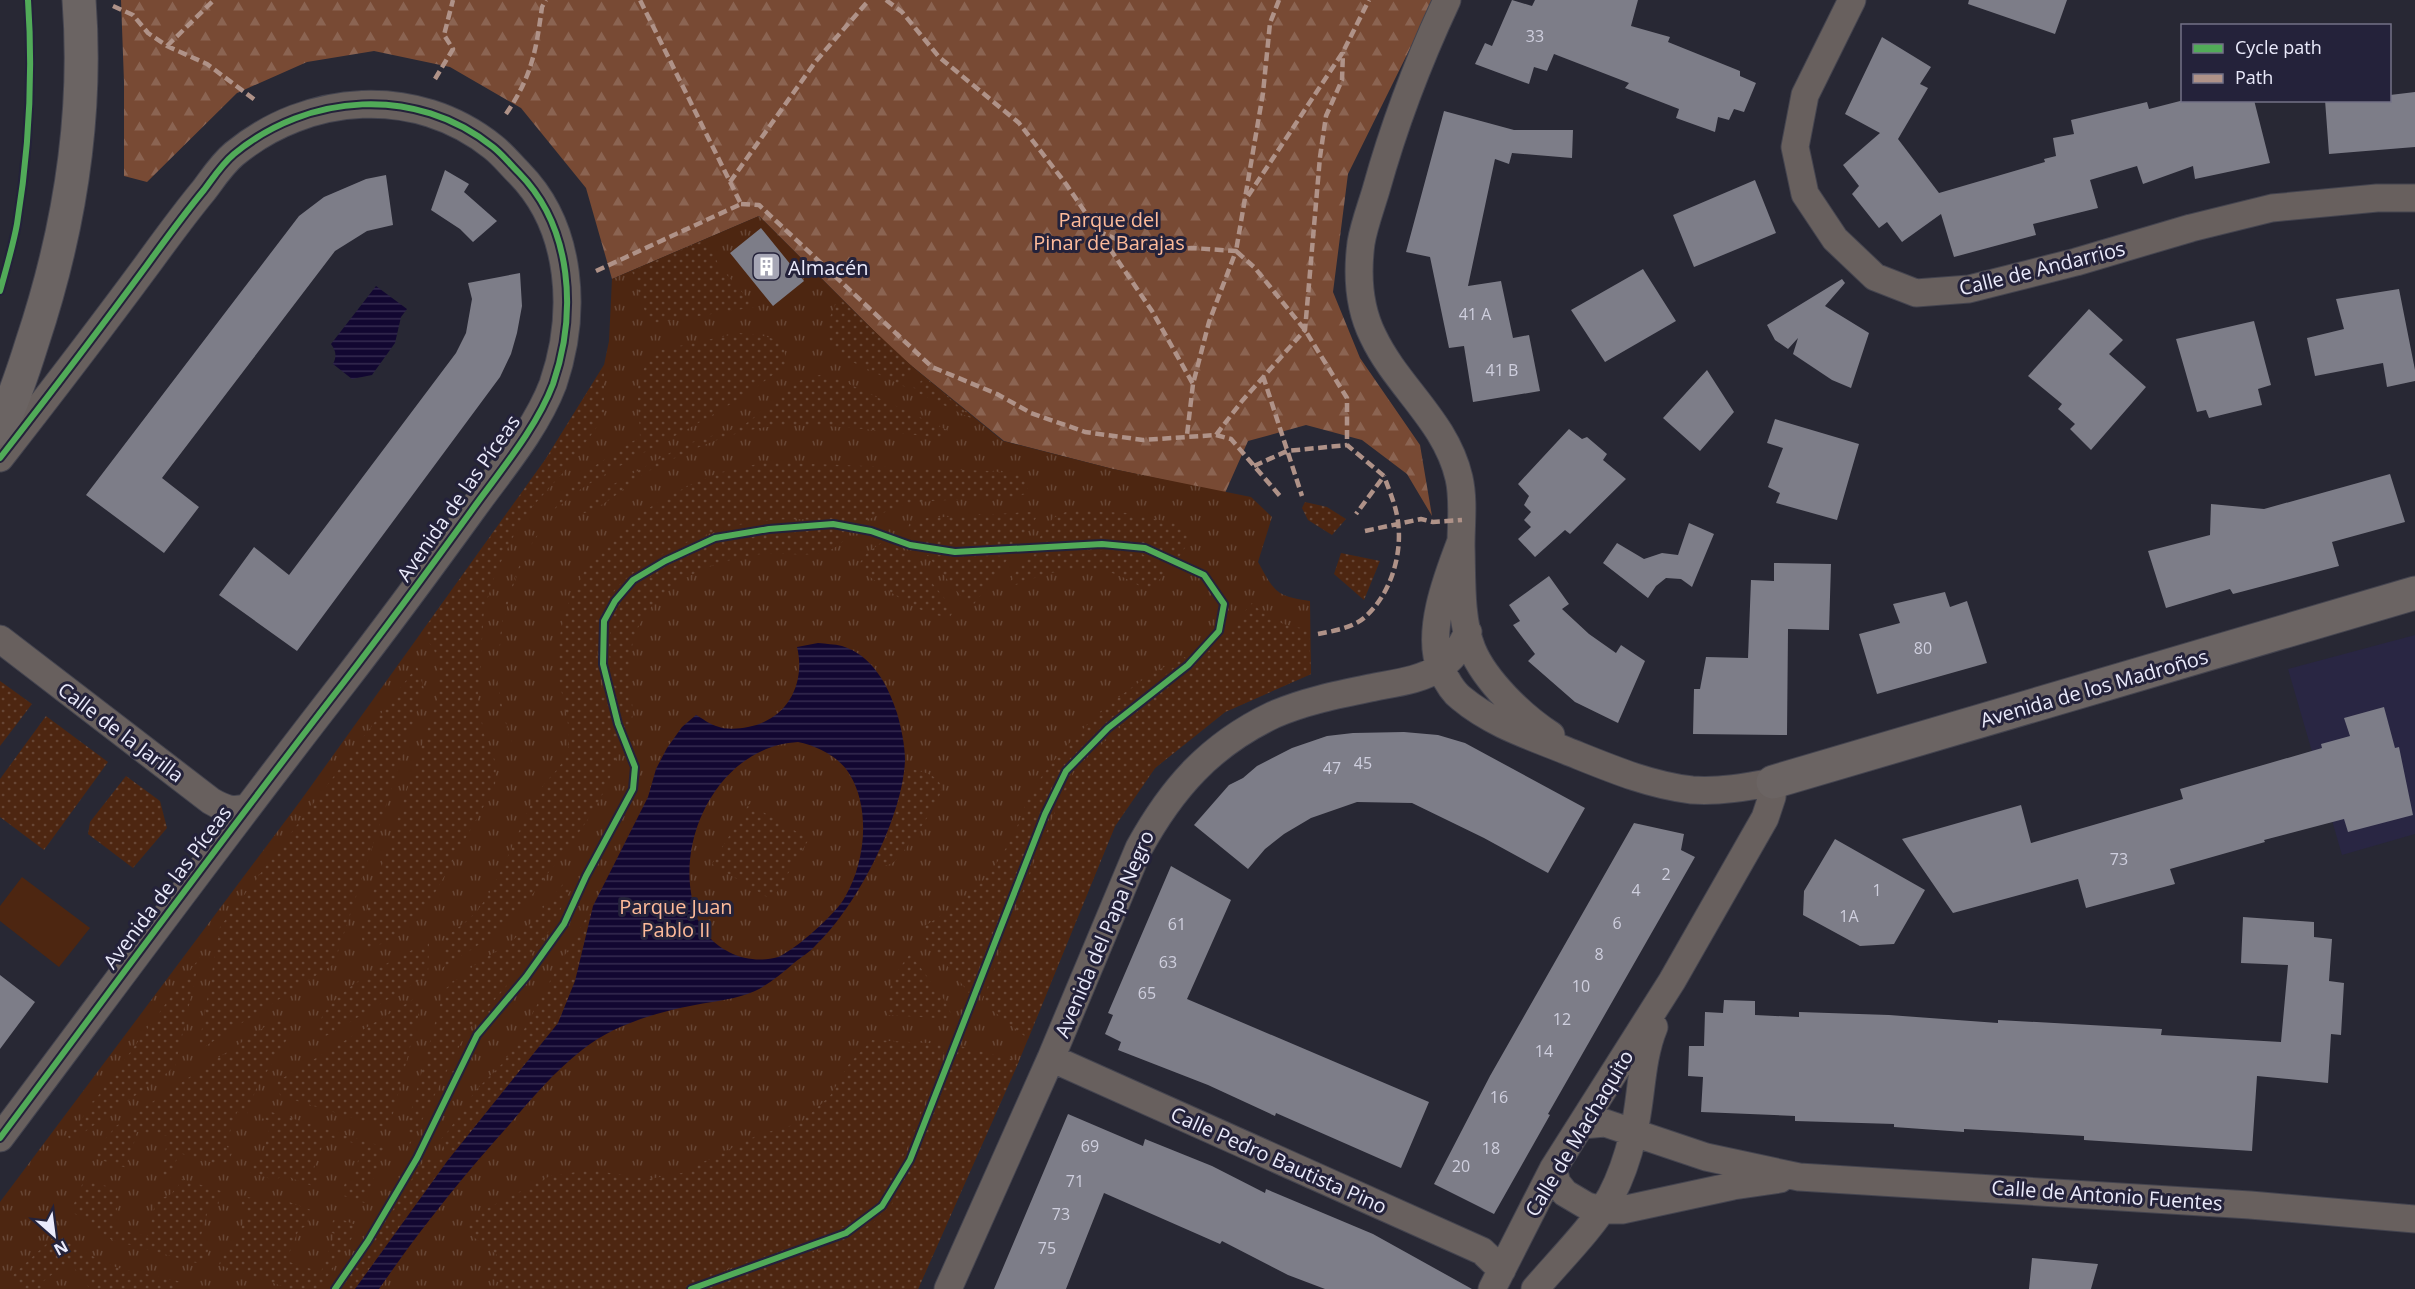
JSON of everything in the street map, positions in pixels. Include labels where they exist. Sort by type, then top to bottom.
[{"type":"street","points":[[0,429],[22,375],[47,297],[67,212],[80,121],[82,35],[79,0]]},
{"type":"street","points":[[1447,0],[1421,55],[1387,148],[1361,242],[1361,299],[1373,336],[1398,375],[1440,430],[1459,478],[1462,594],[1472,650],[1495,686],[1512,705],[1543,730],[1590,760]]},
{"type":"street","name":"Calle de Andarrios","points":[[1852,0],[1805,95],[1795,147],[1805,194],[1835,239],[1875,277],[1916,293],[1969,289],[2272,208],[2378,198],[2415,198]]},
{"type":"street","name":"Avenida de las Píceas","points":[[0,458],[81,355],[229,158],[262,133],[295,116],[338,106],[391,104],[426,112],[467,130],[494,148],[527,181],[548,216],[559,243],[567,278],[568,311],[564,344],[551,388],[521,443],[385,629],[248,807],[0,1138]]},
{"type":"street","points":[[0,401],[22,375]]},
{"type":"street","points":[[1461,541],[1443,593],[1437,629],[1440,668],[1459,697],[1505,727],[1646,781],[1694,790],[1725,790],[1773,782]]},
{"type":"street","name":"Avenida de los Madroños","points":[[1773,782],[2415,593]]},
{"type":"street","name":"Avenida del Papa Negro","points":[[948,1289],[1051,1058],[1139,848],[1156,817],[1183,780],[1210,754],[1243,731],[1274,715],[1302,704],[1405,681],[1440,668],[1457,650],[1468,632]]},
{"type":"street","name":"Calle de la Jarilla","points":[[0,639],[211,801],[226,809],[237,810],[248,807]]},
{"type":"street","name":"Calle de Machaquito","points":[[1497,1279],[1553,1169],[1672,981],[1765,818],[1772,797],[1773,782]]},
{"type":"street","name":"Calle de Machaquito","points":[[1535,1289],[1611,1196],[1624,1166],[1634,1132],[1639,1088],[1650,1036],[1672,981]]},
{"type":"street","name":"Calle Pedro Bautista Pino","points":[[1051,1058],[1482,1251],[1497,1279]]},
{"type":"street","name":"Calle de Antonio Fuentes","points":[[1582,1125],[1605,1123],[1706,1157],[1799,1177],[2250,1205],[2415,1219]]},
{"type":"street","name":"Calle de Antonio Fuentes","points":[[1553,1169],[1557,1183],[1565,1193],[1587,1206],[1601,1210],[1622,1210],[1733,1186],[1799,1177]]},
{"type":"shaded area","points":[[376,286],[407,309],[401,317],[395,343],[372,375],[352,379],[333,364],[335,354],[331,344]]},
{"type":"shaded area","points":[[2415,635],[2415,834],[2342,855],[2288,669]]},
{"type":"shaded area","points":[[818,643],[836,645],[853,650],[862,656],[877,672],[889,692],[902,736],[905,760],[896,807],[875,859],[847,908],[814,948],[776,978],[755,991],[636,1021],[607,1033],[582,1050],[544,1086],[474,1164],[425,1225],[379,1289],[355,1289],[448,1160],[558,1023],[575,981],[593,906],[648,797],[656,769],[667,748],[682,727],[696,715],[713,725],[732,729],[762,723],[773,717],[783,708],[796,687],[799,674],[797,647]],"holes":[[[798,742],[820,749],[840,763],[850,775],[857,789],[863,820],[861,853],[857,869],[840,904],[804,940],[778,957],[758,960],[738,956],[728,952],[712,940],[696,915],[690,885],[690,860],[694,836],[703,812],[731,772],[751,757],[773,747]]]},
{"type":"green space","name":"Parque del Pinar de Barajas","points":[[121,0],[1434,0],[1348,174],[1333,292],[1360,358],[1420,445],[1432,516],[1407,474],[1362,440],[1306,425],[1248,441],[1225,493],[1113,469],[1004,441],[897,354],[759,216],[612,279],[586,188],[521,108],[450,67],[374,51],[307,62],[237,93],[147,182],[124,176]]},
{"type":"green space","name":"Parque Juan Pablo II","points":[[759,216],[897,354],[1003,441],[1113,469],[1251,497],[1272,517],[1258,562],[1277,591],[1290,597],[1310,601],[1311,674],[1225,712],[1155,768],[1115,826],[1019,1061],[918,1289],[0,1289],[0,1202],[301,800],[545,460],[604,365],[609,341],[612,279]]},
{"type":"green space","points":[[707,239],[719,266],[755,307],[649,324],[632,271]]},
{"type":"green space","points":[[839,298],[915,369],[906,381],[916,389],[925,378],[975,420],[842,357],[831,343],[828,328],[831,313]]},
{"type":"green space","points":[[739,333],[772,338],[783,347],[785,365],[761,384],[710,416],[578,491],[559,507],[545,525],[561,499],[582,474],[640,437],[638,389],[640,379],[651,359],[661,350]]},
{"type":"green space","points":[[604,365],[604,417],[568,467],[533,506],[513,537],[496,572],[484,610],[478,698],[484,734],[496,763],[495,786],[436,891],[414,920],[396,936],[373,948],[363,948],[361,928],[437,700],[438,666],[434,649],[421,633],[545,460]]},
{"type":"green space","points":[[820,375],[836,378],[947,430],[943,438],[810,425],[768,427],[745,431],[707,444],[658,466],[611,499],[594,509],[574,516],[589,501],[612,485],[686,444],[743,426],[801,380]]},
{"type":"green space","points":[[766,462],[989,471],[1021,474],[1030,483],[1025,494],[1016,497],[908,504],[856,522],[790,519],[743,524],[680,545],[641,567],[625,580],[607,603],[598,642],[601,683],[619,737],[616,761],[602,796],[569,846],[514,916],[488,938],[442,968],[445,937],[474,914],[488,896],[532,802],[557,770],[568,749],[569,730],[559,677],[558,656],[563,623],[572,594],[587,567],[605,544],[652,506],[716,474]]},
{"type":"green space","points":[[1305,502],[1327,507],[1346,519],[1332,535],[1308,520],[1302,508]]},
{"type":"green space","points":[[1070,510],[1127,513],[1182,525],[1190,540],[1179,557],[1145,544],[1103,539],[1039,543],[1038,540],[1053,518]]},
{"type":"green space","points":[[1031,512],[1036,518],[1019,544],[968,546],[929,544],[916,541],[908,528],[910,522],[927,518]]},
{"type":"green space","points":[[829,529],[850,532],[842,542],[821,553],[761,554],[726,561],[692,574],[663,594],[641,622],[633,641],[629,682],[633,713],[630,725],[626,726],[611,672],[609,645],[613,618],[630,593],[660,570],[710,545],[763,534]]},
{"type":"green space","points":[[535,539],[516,577],[502,632],[499,658],[501,700],[514,750],[500,707],[497,675],[499,645],[504,608],[521,561]]},
{"type":"green space","points":[[882,542],[907,552],[954,610],[950,617],[938,616],[915,607],[863,572],[859,564],[866,554]]},
{"type":"green space","points":[[1085,550],[1137,551],[1168,570],[1149,591],[1115,574],[1089,569],[1063,571],[1013,586],[1009,583],[1026,555]]},
{"type":"green space","points":[[1341,553],[1380,561],[1364,600],[1334,574]]},
{"type":"green space","points":[[927,555],[1010,556],[971,608]]},
{"type":"green space","points":[[1252,603],[1278,622],[1309,629],[1311,674],[1225,712],[1155,768],[1115,826],[1028,1039],[982,1002],[1029,874],[1065,787],[1078,766],[1146,704],[1205,657]]},
{"type":"green space","points":[[1185,657],[1186,659],[1111,718],[1077,752],[1050,790],[969,993],[925,938],[923,927],[967,897],[988,874],[1007,846],[1030,795],[1042,776],[1077,735],[1142,680]]},
{"type":"green space","points":[[417,666],[424,689],[334,964],[198,1051],[220,927]]},
{"type":"green space","points":[[0,681],[32,704],[0,746]]},
{"type":"green space","points":[[46,716],[108,762],[44,850],[0,817],[0,779]]},
{"type":"green space","points":[[904,768],[932,775],[940,784],[941,792],[927,819],[900,856],[884,866],[873,861],[889,828]]},
{"type":"green space","points":[[126,776],[160,801],[167,828],[133,868],[88,834],[90,822]]},
{"type":"green space","points":[[749,804],[809,839],[772,900],[712,864]]},
{"type":"green space","points":[[22,877],[90,928],[59,967],[0,921],[0,906]]},
{"type":"green space","points":[[569,882],[572,887],[550,930],[505,988],[467,1031],[408,1148],[407,1126],[444,990],[476,964],[512,941],[531,923],[563,884]]},
{"type":"green space","points":[[593,906],[575,981],[558,1023],[454,1154],[444,1148],[441,1139],[476,1090],[503,1063],[517,1043]]},
{"type":"green space","points":[[429,941],[428,975],[330,1034],[323,1037],[317,1034],[321,1019],[345,991],[380,967]]},
{"type":"green space","points":[[910,954],[942,996],[954,1019],[887,1015],[888,996],[892,982]]},
{"type":"green space","points":[[200,957],[175,1067],[72,1141],[68,1137]]},
{"type":"green space","points":[[417,997],[422,1001],[389,1129],[281,1096],[276,1089],[278,1081]]},
{"type":"green space","points":[[278,1018],[287,1020],[290,1029],[289,1036],[256,1089],[247,1114],[237,1112],[225,1146],[233,1150],[227,1167],[179,1153],[170,1178],[161,1176],[168,1136],[137,1132],[127,1168],[91,1157],[116,1126]]},
{"type":"green space","points":[[872,1040],[947,1044],[911,1140],[892,1180],[876,1205],[856,1221],[819,1238],[722,1271],[680,1289],[502,1289],[504,1286],[484,1273],[497,1255],[463,1229],[486,1209],[550,1176],[590,1170],[649,1179],[682,1173],[758,1135],[800,1123],[830,1096],[849,1064]]},
{"type":"green space","points":[[960,1046],[1019,1061],[918,1289],[705,1289],[731,1278],[824,1249],[873,1223],[891,1205],[906,1176]]},
{"type":"green space","points":[[265,1110],[384,1147],[365,1203],[341,1195],[345,1183],[352,1184],[362,1145],[326,1136],[313,1171],[321,1175],[318,1188],[288,1177],[271,1179],[250,1172],[253,1157],[262,1158],[271,1122],[262,1118]]},
{"type":"green space","points":[[435,1157],[448,1160],[355,1289],[340,1289],[368,1250],[420,1166],[426,1159]]},
{"type":"green space","points":[[181,1179],[221,1191],[218,1206],[210,1203],[200,1239],[210,1244],[204,1265],[112,1240],[71,1211],[84,1180],[121,1190],[113,1229],[148,1236],[156,1199],[172,1193]]},
{"type":"green space","points":[[243,1196],[265,1201],[278,1198],[311,1210],[307,1226],[299,1229],[286,1261],[321,1272],[335,1234],[328,1231],[335,1217],[359,1226],[318,1289],[291,1289],[219,1265],[224,1248],[234,1249],[247,1212],[240,1209]]},
{"type":"green space","points":[[57,1234],[90,1255],[118,1268],[182,1282],[173,1289],[90,1289],[69,1261],[40,1284],[43,1289],[20,1289],[11,1277]]},
{"type":"building","points":[[1512,0],[1532,6],[1535,0],[1638,0],[1631,26],[1670,37],[1668,42],[1740,71],[1740,76],[1756,83],[1744,112],[1734,109],[1729,120],[1718,117],[1715,132],[1676,118],[1679,109],[1625,88],[1629,83],[1554,54],[1547,71],[1534,67],[1529,84],[1475,64],[1485,43],[1492,46]]},
{"type":"building","points":[[1969,0],[2067,0],[2055,34],[1968,4]]},
{"type":"building","points":[[1882,37],[1931,67],[1920,84],[1928,88],[1898,139],[1939,193],[2045,162],[2044,159],[2056,156],[2053,138],[2074,134],[2071,120],[2147,102],[2149,109],[2181,101],[2255,102],[2270,163],[2195,179],[2193,166],[2143,184],[2137,166],[2090,180],[2098,208],[2033,224],[2036,235],[1954,257],[1941,214],[1902,242],[1887,222],[1879,228],[1852,194],[1859,186],[1843,165],[1880,133],[1845,114]]},
{"type":"building","points":[[2415,92],[2415,147],[2329,154],[2325,102],[2391,102],[2391,95]]},
{"type":"building","points":[[1444,111],[1514,130],[1573,130],[1572,158],[1512,153],[1509,164],[1495,159],[1468,286],[1501,281],[1513,338],[1529,335],[1540,391],[1473,402],[1464,346],[1449,348],[1430,257],[1406,252]]},
{"type":"building","points":[[445,170],[469,184],[464,192],[497,221],[473,242],[460,229],[431,210]]},
{"type":"building","points":[[386,175],[393,225],[367,231],[335,251],[162,478],[199,507],[164,553],[86,495],[299,216],[324,197],[366,179]]},
{"type":"building","points":[[1755,180],[1776,233],[1694,267],[1673,215]]},
{"type":"building","name":"Almacén","points":[[761,228],[804,281],[773,306],[730,253]]},
{"type":"building","points":[[1643,269],[1676,321],[1605,362],[1571,310]]},
{"type":"building","points":[[520,273],[522,306],[517,333],[511,354],[500,377],[297,651],[219,595],[254,547],[289,575],[456,353],[466,333],[472,299],[468,283]]},
{"type":"building","points":[[1842,279],[1845,283],[1825,306],[1869,333],[1851,388],[1832,380],[1793,354],[1798,338],[1788,349],[1775,340],[1767,325]]},
{"type":"building","points":[[2399,289],[2415,370],[2415,381],[2387,387],[2383,363],[2315,376],[2307,338],[2344,329],[2336,299]]},
{"type":"building","points":[[2089,309],[2123,340],[2109,354],[2146,387],[2091,450],[2070,429],[2075,424],[2058,409],[2062,404],[2028,376]]},
{"type":"building","points":[[2254,321],[2271,385],[2258,389],[2262,405],[2209,418],[2206,410],[2197,412],[2176,339]]},
{"type":"building","points":[[1707,370],[1734,412],[1700,451],[1663,418]]},
{"type":"building","points":[[1775,419],[1859,444],[1837,520],[1776,503],[1780,493],[1768,487],[1783,448],[1767,443]]},
{"type":"building","points":[[1569,429],[1582,439],[1587,437],[1607,454],[1603,460],[1626,479],[1570,534],[1565,530],[1535,557],[1518,539],[1531,527],[1524,520],[1531,512],[1524,505],[1529,496],[1518,484]]},
{"type":"building","points":[[2390,474],[2405,522],[2332,542],[2339,566],[2233,594],[2230,589],[2166,608],[2148,551],[2210,535],[2211,504],[2264,509]]},
{"type":"building","points":[[1689,523],[1714,534],[1692,587],[1681,579],[1666,578],[1656,586],[1648,598],[1603,563],[1617,543],[1644,559],[1662,553],[1678,555]]},
{"type":"building","points":[[1774,563],[1831,564],[1829,630],[1788,629],[1787,735],[1693,734],[1694,689],[1700,689],[1706,657],[1748,658],[1751,580],[1774,581]]},
{"type":"building","points":[[1549,576],[1569,604],[1562,609],[1589,634],[1616,653],[1621,645],[1645,661],[1618,723],[1575,702],[1528,661],[1535,654],[1513,625],[1520,621],[1509,605]]},
{"type":"building","points":[[1945,592],[1950,607],[1967,601],[1987,663],[1877,694],[1859,634],[1900,623],[1893,604]]},
{"type":"building","points":[[2384,707],[2395,748],[2399,747],[2413,815],[2348,832],[2344,819],[2264,840],[2265,842],[2170,869],[2175,884],[2086,908],[2078,879],[1953,913],[1902,839],[2021,805],[2031,843],[2183,799],[2180,789],[2322,748],[2321,744],[2350,736],[2344,718]]},
{"type":"building","points":[[1404,732],[1438,735],[1465,743],[1585,808],[1548,873],[1484,838],[1412,803],[1357,802],[1311,818],[1284,834],[1265,849],[1248,869],[1194,825],[1229,785],[1243,778],[1257,766],[1292,748],[1327,736]]},
{"type":"building","points":[[1634,823],[1684,834],[1681,850],[1695,857],[1548,1114],[1550,1115],[1494,1214],[1434,1184],[1490,1076]]},
{"type":"building","points":[[1835,839],[1925,890],[1894,944],[1860,946],[1803,915],[1804,891]]},
{"type":"building","points":[[1171,866],[1231,900],[1187,999],[1429,1102],[1401,1168],[1276,1113],[1275,1116],[1208,1085],[1118,1050],[1121,1042],[1105,1034],[1113,1015],[1108,1013]]},
{"type":"building","points":[[2243,917],[2314,922],[2314,937],[2332,939],[2329,981],[2344,983],[2341,1035],[2331,1034],[2328,1083],[2257,1076],[2252,1151],[2084,1140],[2084,1136],[1964,1129],[1964,1132],[1894,1127],[1894,1124],[1795,1121],[1795,1116],[1701,1112],[1703,1077],[1688,1076],[1689,1046],[1704,1046],[1705,1012],[1723,1013],[1724,1000],[1755,1001],[1755,1015],[1799,1017],[1799,1012],[1889,1015],[1998,1023],[1998,1020],[2162,1029],[2161,1035],[2281,1042],[2288,965],[2241,963]]},
{"type":"building","points":[[0,975],[35,1002],[0,1049]]},
{"type":"building","points":[[1068,1114],[1143,1146],[1145,1139],[1212,1166],[1265,1193],[1266,1189],[1373,1234],[1472,1289],[1325,1289],[1288,1275],[1222,1241],[1220,1244],[1104,1193],[1066,1289],[994,1289]]},
{"type":"building","points":[[2032,1258],[2098,1264],[2091,1289],[2029,1289]]},
{"type":"marked path","points":[[167,46],[214,0]]},
{"type":"marked path","points":[[435,79],[453,49],[444,35],[453,0]]},
{"type":"marked path","points":[[506,114],[522,87],[532,63],[542,7],[546,0]]},
{"type":"marked path","points":[[596,271],[741,204],[640,0]]},
{"type":"marked path","points":[[730,182],[816,61],[869,0]]},
{"type":"marked path","points":[[886,0],[902,12],[939,57],[1019,123],[1066,184],[1152,311],[1193,384]]},
{"type":"marked path","points":[[1279,0],[1270,23],[1263,93],[1236,251],[1255,268],[1305,330],[1347,398],[1347,445],[1384,476],[1356,514]]},
{"type":"marked path","points":[[1248,196],[1343,52],[1369,0]]},
{"type":"marked path","points":[[113,6],[133,15],[148,33],[167,46],[207,64],[255,100]]},
{"type":"marked path","points":[[741,204],[759,205],[932,367],[997,394],[1031,413],[1085,432],[1143,440],[1216,435],[1242,401],[1305,330],[1320,157],[1326,116],[1342,80],[1343,52]]},
{"type":"marked path","points":[[1097,231],[1143,250],[1192,248],[1236,251],[1209,322],[1193,384],[1187,435]]},
{"type":"marked path","points":[[1263,376],[1302,496]]},
{"type":"marked path","points":[[1216,435],[1231,439],[1280,496]]},
{"type":"marked path","points":[[1254,466],[1287,451],[1347,445]]},
{"type":"marked path","points":[[1318,634],[1343,629],[1360,621],[1375,607],[1389,582],[1398,554],[1399,539],[1395,507],[1384,476]]},
{"type":"marked path","points":[[1365,531],[1421,519],[1433,522],[1462,520]]},
{"type":"cycle path","points":[[0,291],[15,232],[24,168],[30,84],[28,0]]},
{"type":"cycle path","points":[[0,458],[222,167],[234,154],[263,134],[295,118],[328,109],[362,104],[397,106],[430,113],[463,127],[496,150],[537,195],[550,219],[560,245],[567,301],[561,357],[553,384],[537,417],[505,465],[409,596],[0,1138]]},
{"type":"cycle path","points":[[335,1289],[368,1241],[417,1158],[477,1035],[526,977],[564,924],[586,876],[633,789],[635,767],[618,724],[603,664],[604,621],[615,601],[633,580],[665,561],[715,538],[769,529],[833,524],[871,531],[910,545],[955,552],[1102,544],[1145,548],[1204,575],[1224,604],[1219,631],[1188,665],[1108,728],[1066,771],[1045,814],[910,1160],[882,1206],[846,1233],[691,1289]]},
{"type":"place","name":"Almacén","points":[[767,267]]}]
